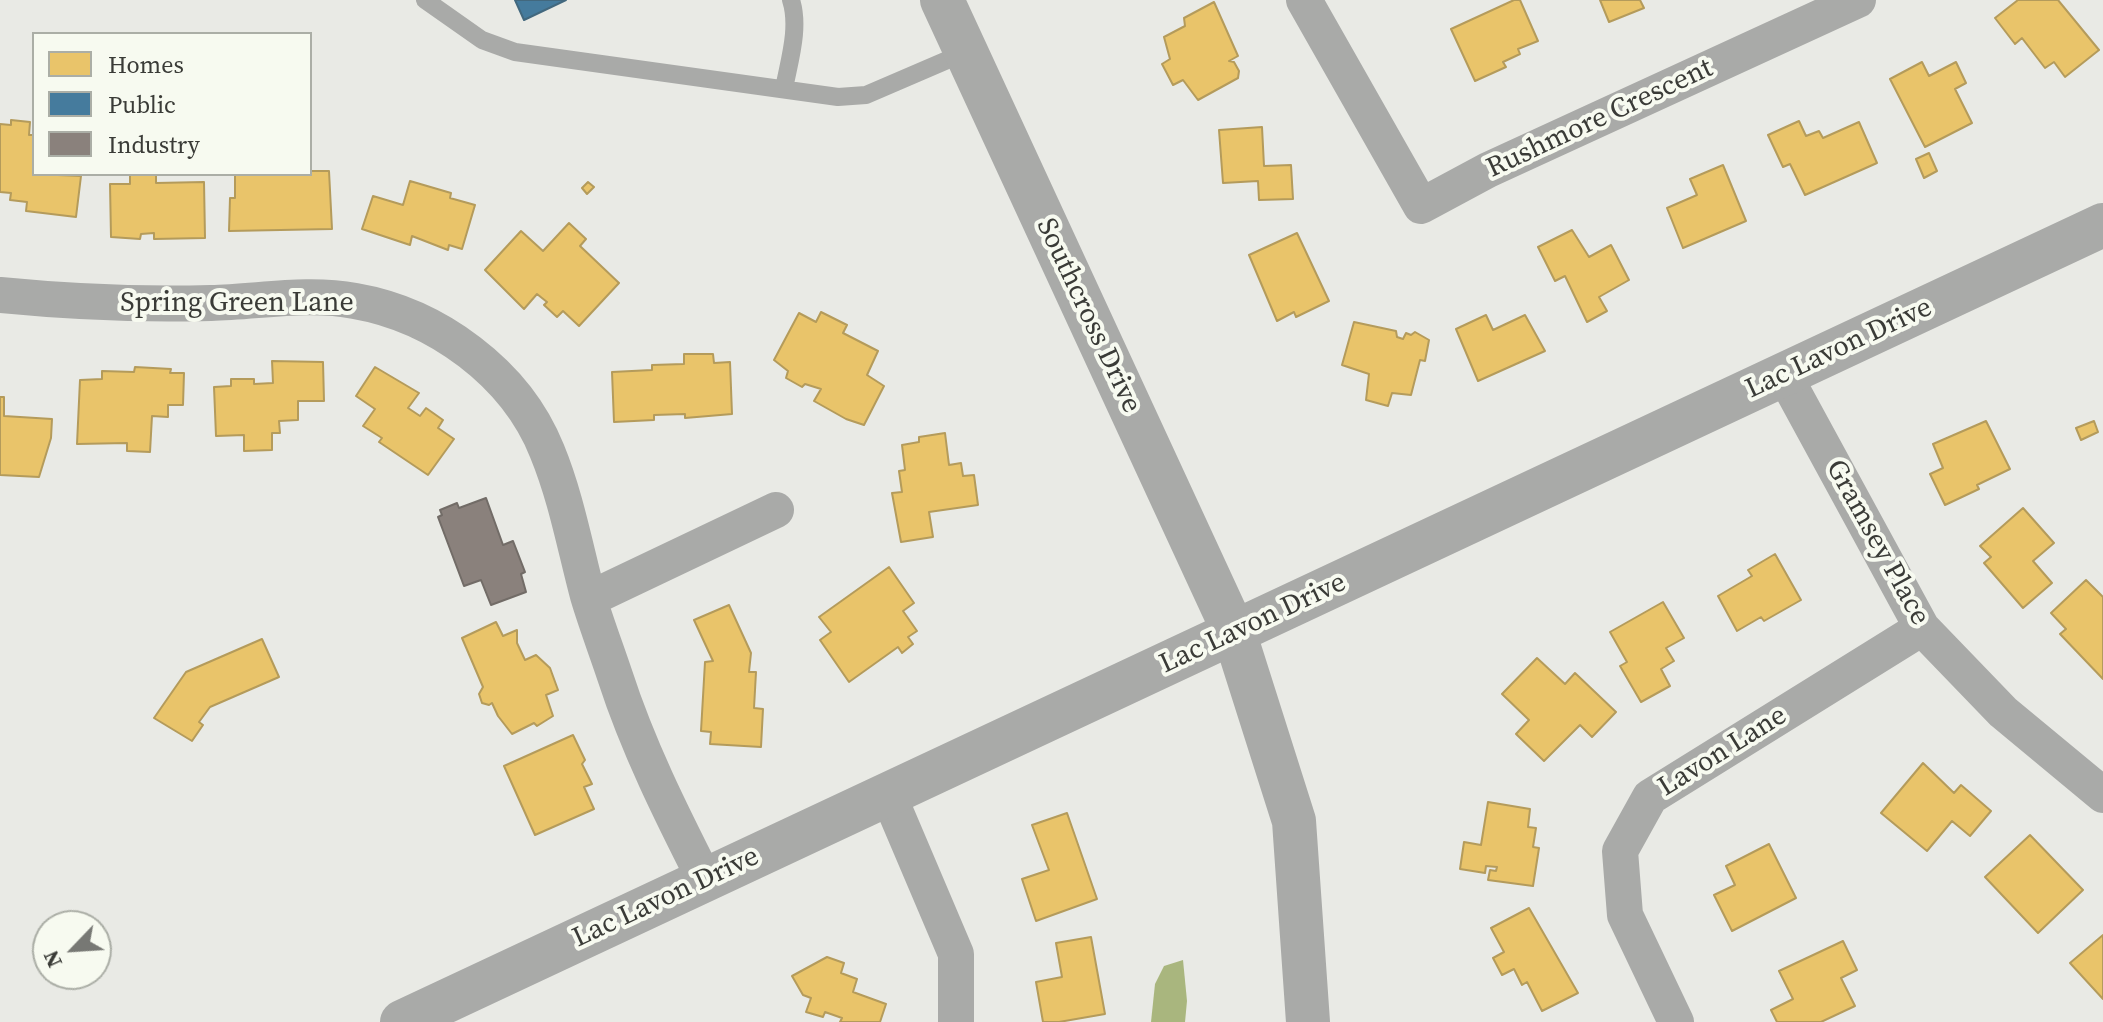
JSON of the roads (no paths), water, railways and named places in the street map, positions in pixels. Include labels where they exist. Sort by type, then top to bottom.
[{"type":"street","name":"Southcross Drive","points":[[942,0],[1234,632],[1294,821],[1308,1022]]},
{"type":"street","name":"Rushmore Crescent","points":[[1304,0],[1421,206],[1488,170],[1858,0]]},
{"type":"street","name":"Lac Lavon Drive","points":[[402,1022],[2103,225]]},
{"type":"street","name":"Spring Green Lane","points":[[0,295],[133,304],[336,298],[378,307],[422,322],[443,332],[478,359],[510,391],[546,448],[561,490],[589,599],[628,716],[652,773],[705,880]]},
{"type":"street","name":"Gramsey Place","points":[[1774,379],[1788,382],[1922,628],[2003,712],[2103,795]]},
{"type":"street","points":[[589,599],[776,510]]},
{"type":"street","name":"Lavon Lane","points":[[1676,1022],[1625,915],[1620,851],[1650,797],[1922,628]]},
{"type":"street","points":[[888,794],[956,954],[956,1022]]},
{"type":"lane","points":[[425,0],[482,40],[515,52],[838,97],[866,95],[966,52]]},
{"type":"lane","points":[[784,89],[794,33],[791,0]]}]
